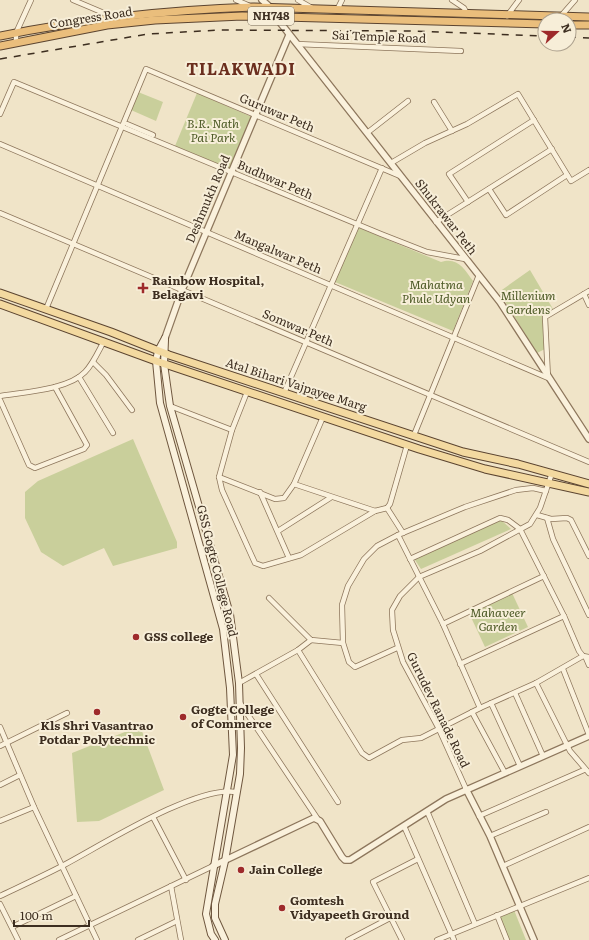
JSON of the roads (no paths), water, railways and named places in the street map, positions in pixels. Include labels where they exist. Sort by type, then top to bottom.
[{"type":"highway","name":"Congress Road","points":[[0,36],[111,16],[254,7],[467,14],[537,23]]},
{"type":"highway","name":"Congress Road","points":[[0,46],[107,25],[155,20],[242,16],[506,19],[537,17]]},
{"type":"highway","name":"Congress Road","points":[[577,17],[589,17]]},
{"type":"highway","points":[[577,25],[589,25]]},
{"type":"main road","name":"Atal Bihari Vajpayee Marg","points":[[0,293],[111,332],[161,352],[463,452],[552,473],[589,484]]},
{"type":"main road","name":"Atal Bihari Vajpayee Marg","points":[[0,304],[164,364],[406,445],[485,469],[589,492]]},
{"type":"main road","name":"Deshmukh Road","points":[[161,352],[165,338]]},
{"type":"main road","name":"GSS Gogte College Road","points":[[161,352],[156,361],[160,403],[223,629],[230,688],[233,755],[206,914],[211,934],[215,940]]},
{"type":"main road","points":[[161,352],[170,406],[230,614],[239,683],[241,748],[236,792],[225,861],[214,912],[223,940]]},
{"type":"street","points":[[16,42],[16,33],[31,0]]},
{"type":"street","points":[[72,0],[111,16]]},
{"type":"street","points":[[236,0],[254,7]]},
{"type":"street","points":[[262,0],[270,8]]},
{"type":"street","points":[[298,0],[314,9]]},
{"type":"street","points":[[337,10],[342,0]]},
{"type":"street","points":[[452,0],[464,8],[467,14]]},
{"type":"street","points":[[506,19],[519,0]]},
{"type":"street","points":[[564,12],[575,0]]},
{"type":"street","name":"Shukrawar Peth","points":[[275,16],[500,302],[589,439]]},
{"type":"street","name":"Deshmukh Road","points":[[165,338],[182,290],[289,35]]},
{"type":"street","name":"Sai Temple Road","points":[[297,44],[461,51]]},
{"type":"street","name":"Guruwar Peth","points":[[121,127],[146,69],[401,176]]},
{"type":"street","name":"Budhwar Peth","points":[[0,114],[14,82],[357,225],[428,252],[465,259]]},
{"type":"street","points":[[391,163],[425,143],[467,124],[518,94],[571,181],[589,170]]},
{"type":"street","points":[[367,133],[408,101]]},
{"type":"street","points":[[434,102],[452,130]]},
{"type":"street","points":[[468,202],[449,174],[534,120]]},
{"type":"street","points":[[127,124],[153,135]]},
{"type":"street","points":[[46,309],[121,127]]},
{"type":"street","name":"Mangalwar Peth","points":[[0,144],[548,378]]},
{"type":"street","points":[[436,222],[552,149]]},
{"type":"street","points":[[284,393],[382,168]]},
{"type":"street","points":[[489,189],[506,215],[568,175]]},
{"type":"street","name":"Somwar Peth","points":[[0,213],[589,462]]},
{"type":"street","points":[[414,435],[479,275]]},
{"type":"street","points":[[548,378],[545,317],[589,290]]},
{"type":"street","points":[[584,294],[589,305]]},
{"type":"street","points":[[0,396],[55,386],[79,377],[93,362],[104,341]]},
{"type":"street","points":[[93,362],[106,375],[132,410]]},
{"type":"street","points":[[79,377],[113,433]]},
{"type":"street","points":[[0,400],[29,465],[35,468],[84,448],[87,445],[55,386]]},
{"type":"street","points":[[247,392],[232,430],[219,477],[222,490],[255,563],[263,566],[311,551],[375,511],[387,508],[390,504],[406,445]]},
{"type":"street","points":[[170,406],[232,430]]},
{"type":"street","points":[[219,477],[279,500],[288,495],[322,417]]},
{"type":"street","name":"Gurudev Ranade Road","points":[[466,789],[439,729],[402,662],[397,648],[392,620],[392,610],[400,596],[419,577],[480,551],[530,524],[537,514],[552,473]]},
{"type":"street","points":[[294,484],[330,498],[375,511]]},
{"type":"street","points":[[397,648],[355,667],[349,662],[343,643],[342,604],[348,586],[364,559],[377,546],[398,535],[465,507],[516,490],[533,488],[546,491]]},
{"type":"street","points":[[260,492],[289,558]]},
{"type":"street","points":[[278,531],[330,498]]},
{"type":"street","points":[[387,508],[403,533]]},
{"type":"street","points":[[537,514],[547,518],[567,518],[571,520],[589,556]]},
{"type":"street","points":[[410,559],[500,518],[508,520],[520,529],[589,664]]},
{"type":"street","points":[[547,518],[553,539],[589,615]]},
{"type":"street","points":[[398,535],[443,624],[480,708]]},
{"type":"street","points":[[443,624],[544,576]]},
{"type":"street","points":[[269,598],[311,640],[343,643]]},
{"type":"street","points":[[460,664],[564,616]]},
{"type":"street","points":[[239,683],[298,650],[311,640]]},
{"type":"street","points":[[298,650],[366,756],[373,757],[402,740],[417,740],[480,708],[536,683],[586,657]]},
{"type":"street","points":[[239,702],[345,860],[356,856],[427,811],[466,789],[589,736],[563,669]]},
{"type":"street","points":[[256,674],[338,802]]},
{"type":"street","points":[[480,816],[587,771],[566,745],[536,683]]},
{"type":"street","points":[[514,693],[543,756]]},
{"type":"street","points":[[491,703],[520,766]]},
{"type":"street","points":[[472,712],[505,773]]},
{"type":"street","points":[[0,746],[66,713]]},
{"type":"street","points":[[0,728],[34,807],[97,940]]},
{"type":"street","points":[[0,785],[20,776]]},
{"type":"street","points":[[466,789],[490,836],[534,940]]},
{"type":"street","points":[[0,896],[62,866],[153,817],[201,796],[227,790],[236,792]]},
{"type":"street","points":[[0,821],[34,807]]},
{"type":"street","points":[[427,811],[475,924]]},
{"type":"street","points":[[490,836],[546,812]]},
{"type":"street","points":[[153,817],[186,880]]},
{"type":"street","points":[[59,940],[314,818],[317,818]]},
{"type":"street","points":[[404,826],[454,940]]},
{"type":"street","points":[[503,866],[589,828]]},
{"type":"street","points":[[402,940],[373,882],[418,859]]},
{"type":"street","points":[[437,940],[589,878]]},
{"type":"street","points":[[171,886],[181,940]]},
{"type":"street","points":[[12,927],[76,896]]},
{"type":"street","points":[[0,904],[18,940]]},
{"type":"street","points":[[498,915],[507,940]]},
{"type":"street","points":[[348,940],[390,918]]},
{"type":"street","points":[[138,940],[177,921]]},
{"type":"railway","points":[[0,59],[148,34],[219,30],[411,31],[537,36]]},
{"type":"railway","points":[[577,37],[589,38]]},
{"type":"place","name":"Rainbow Hospital, Belagavi","points":[[143,288]]},
{"type":"place","name":"GSS college","points":[[136,637]]},
{"type":"place","name":"Kls Shri Vasantrao Potdar Polytechnic","points":[[97,712]]},
{"type":"place","name":"Gogte College of Commerce","points":[[183,717]]},
{"type":"place","name":"Jain College","points":[[241,870]]},
{"type":"place","name":"Gomtesh Vidyapeeth Ground","points":[[282,908]]},
{"type":"district","name":"TILAKWADI","points":[[241,69]]},
{"type":"park label","name":"B.R. Nath Pai Park","points":[[213,131]]},
{"type":"park label","name":"Mahatma Phule Udyan","points":[[436,292]]},
{"type":"park label","name":"Millenium Gardens","points":[[528,303]]},
{"type":"park label","name":"Mahaveer Garden","points":[[498,620]]}]
